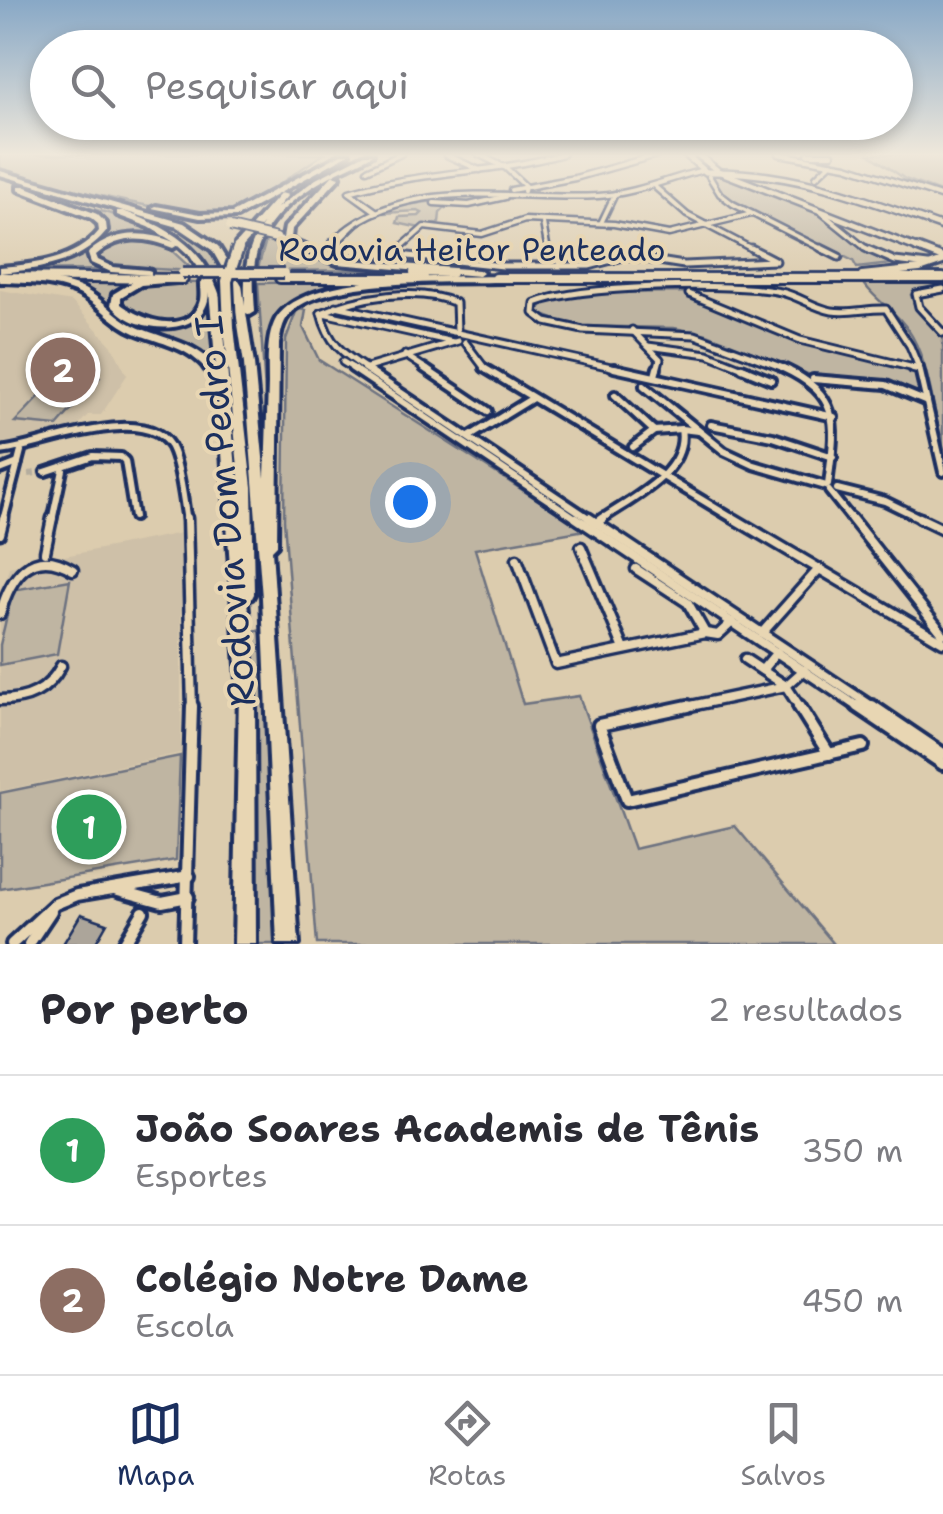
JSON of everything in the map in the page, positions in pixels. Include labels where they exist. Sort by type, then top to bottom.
[{"type":"highway","points":[[0,275],[65,258],[94,242],[104,228],[94,216],[50,198]]},
{"type":"highway","name":"Rodovia Dom Pedro I","points":[[66,198],[145,222],[184,244],[214,291],[247,694],[245,944]]},
{"type":"highway","name":"Rodovia Dom Pedro I","points":[[90,198],[167,219],[200,236],[215,248],[238,285],[270,598],[288,944]]},
{"type":"highway","points":[[106,198],[276,238],[348,262],[497,276]]},
{"type":"highway","points":[[142,206],[200,216],[234,214],[264,198]]},
{"type":"highway","points":[[247,694],[246,488],[227,280],[238,246],[282,198]]},
{"type":"highway","points":[[256,445],[250,319],[252,254],[268,225],[297,198]]},
{"type":"highway","points":[[295,247],[287,232],[316,198]]},
{"type":"highway","points":[[148,273],[97,265],[92,254],[116,239],[150,237],[172,244],[203,269],[206,305],[185,320],[146,324],[116,305],[116,296],[132,285],[181,277]]},
{"type":"highway","points":[[0,275],[80,291],[128,326],[173,342],[202,358],[219,386],[223,454],[230,488]]},
{"type":"highway","points":[[270,598],[274,344],[281,317],[302,300],[329,290],[497,276]]},
{"type":"main road","name":"Rodovia Heitor Penteado","points":[[0,275],[148,273],[181,277]]},
{"type":"main road","name":"Rodovia Heitor Penteado","points":[[0,275],[943,277]]},
{"type":"main road","name":"Rodovia Heitor Penteado","points":[[497,276],[943,277]]},
{"type":"street","points":[[357,198],[377,212]]},
{"type":"street","points":[[344,252],[338,248],[338,241],[351,226],[377,212],[458,198]]},
{"type":"street","points":[[501,198],[469,205],[416,204],[377,212],[350,222],[333,239],[333,248],[488,265],[589,266],[627,256],[684,266],[776,261],[706,227],[666,198]]},
{"type":"street","points":[[600,224],[615,198]]},
{"type":"street","points":[[726,198],[839,257]]},
{"type":"street","points":[[788,198],[943,259]]},
{"type":"street","points":[[863,198],[943,225]]},
{"type":"street","points":[[391,256],[416,230],[424,227],[482,234],[525,220],[600,224],[662,234],[752,214]]},
{"type":"street","points":[[833,218],[866,251],[905,270]]},
{"type":"street","points":[[543,223],[549,255],[565,266]]},
{"type":"street","points":[[862,275],[934,265],[943,259]]},
{"type":"street","points":[[894,262],[934,265]]},
{"type":"street","points":[[943,289],[916,294],[919,307],[943,333]]},
{"type":"street","points":[[683,291],[800,340],[919,369]]},
{"type":"street","points":[[928,403],[886,385],[812,379],[684,332],[559,327],[539,319],[533,307],[538,299],[562,293],[775,291],[832,311],[886,309],[908,336],[928,403],[943,472]]},
{"type":"street","points":[[322,313],[336,306],[447,297],[456,302],[454,328],[460,339],[490,374],[943,642]]},
{"type":"street","points":[[336,306],[460,339]]},
{"type":"street","points":[[322,313],[655,376],[834,417]]},
{"type":"street","points":[[322,313],[326,335],[339,351],[943,754]]},
{"type":"street","points":[[632,329],[660,359],[655,376]]},
{"type":"street","points":[[366,369],[460,339]]},
{"type":"street","points":[[648,346],[708,354],[771,380]]},
{"type":"street","points":[[405,355],[488,411]]},
{"type":"street","points":[[343,362],[943,764]]},
{"type":"street","points":[[812,379],[834,417],[831,472],[838,504],[943,634]]},
{"type":"street","points":[[644,386],[724,451],[754,465],[886,501],[943,529]]},
{"type":"street","points":[[615,395],[654,431]]},
{"type":"street","points":[[470,436],[531,399]]},
{"type":"street","points":[[0,450],[21,450],[114,425],[146,426],[168,437],[190,535],[194,746],[185,944]]},
{"type":"street","points":[[711,425],[773,438],[833,457]]},
{"type":"street","points":[[596,523],[680,458],[684,445],[681,430]]},
{"type":"street","points":[[632,447],[654,431],[699,431]]},
{"type":"street","points":[[0,534],[21,450]]},
{"type":"street","points":[[45,472],[92,456],[121,457],[125,461],[134,517]]},
{"type":"street","points":[[0,470],[18,463]]},
{"type":"street","points":[[46,552],[63,469]]},
{"type":"street","points":[[14,477],[29,474]]},
{"type":"street","points":[[581,547],[624,649]]},
{"type":"street","points":[[517,559],[556,664],[705,633],[718,635],[732,622]]},
{"type":"street","points":[[0,614],[9,582],[26,568],[48,562],[73,570]]},
{"type":"street","points":[[762,633],[819,568]]},
{"type":"street","points":[[636,569],[688,603],[705,633]]},
{"type":"street","points":[[762,670],[777,652]]},
{"type":"street","points":[[745,660],[786,686],[829,754]]},
{"type":"street","points":[[0,700],[26,698],[41,690],[54,681],[60,666]]},
{"type":"street","points":[[804,670],[786,686],[598,725],[626,800],[862,746]]},
{"type":"street","points":[[12,944],[56,904],[77,895],[190,876]]},
{"type":"street","points":[[112,889],[162,902],[188,897]]},
{"type":"street","points":[[30,944],[56,904]]},
{"type":"street","points":[[124,944],[143,912]]},
{"type":"shaded area","points":[[75,198],[90,198],[154,218],[206,248],[224,269],[211,271],[182,239],[144,219]]},
{"type":"shaded area","points":[[110,198],[258,198],[233,211],[212,213]]},
{"type":"shaded area","points":[[455,198],[493,198],[445,208],[439,223],[420,228],[397,223],[399,217],[422,213],[383,213],[393,207]]},
{"type":"shaded area","points":[[729,198],[782,198],[819,213],[864,251],[891,264],[857,268],[853,261]]},
{"type":"shaded area","points":[[57,199],[126,218],[171,239],[138,235],[104,242],[88,257],[100,270],[13,271],[68,258],[102,236],[107,225],[102,218]]},
{"type":"shaded area","points":[[267,237],[328,261],[400,270],[257,271]]},
{"type":"shaded area","points":[[143,239],[168,247],[194,271],[118,267],[98,258],[105,247]]},
{"type":"shaded area","points":[[142,280],[122,288],[110,300],[116,314],[124,320],[118,318],[92,294],[47,281]]},
{"type":"shaded area","points":[[442,280],[350,286],[304,299],[287,309],[275,324],[269,455],[258,283]]},
{"type":"shaded area","points":[[868,280],[943,281],[943,287],[920,289],[911,295],[915,306],[943,337],[943,450],[918,349],[902,321],[865,285]]},
{"type":"shaded area","points":[[200,283],[193,310],[184,318],[160,322],[147,319],[123,303],[124,294],[141,284]]},
{"type":"shaded area","points":[[0,290],[72,302],[112,346],[127,375],[101,415],[88,415],[69,435],[25,446],[0,446]]},
{"type":"shaded area","points":[[683,292],[799,341],[916,370],[922,394],[888,383],[815,377],[707,334],[674,328],[572,326],[538,313],[544,297]]},
{"type":"shaded area","points":[[210,308],[217,368],[186,345],[140,327],[186,321]]},
{"type":"shaded area","points":[[297,309],[306,310],[303,327],[319,360],[585,530],[475,549],[523,704],[579,696],[634,849],[735,826],[834,944],[317,944],[284,520],[286,339]]},
{"type":"shaded area","points":[[60,375],[99,378],[57,426],[15,422]]},
{"type":"shaded area","points":[[181,533],[181,753],[0,791],[0,601],[9,567]]},
{"type":"shaded area","points":[[70,580],[57,654],[0,665],[0,645],[13,590]]},
{"type":"shaded area","points":[[261,630],[275,944],[257,944],[254,632]]},
{"type":"shaded area","points":[[180,756],[176,860],[0,889],[0,793]]},
{"type":"building","points":[[81,914],[107,923],[95,944],[63,944]]},
{"type":"tunnel","points":[[29,474],[45,472]]},
{"type":"place","name":"Colégio Notre Dame","points":[[63,370]]},
{"type":"place","name":"João Soares Academis de Tênis","points":[[89,827]]}]
